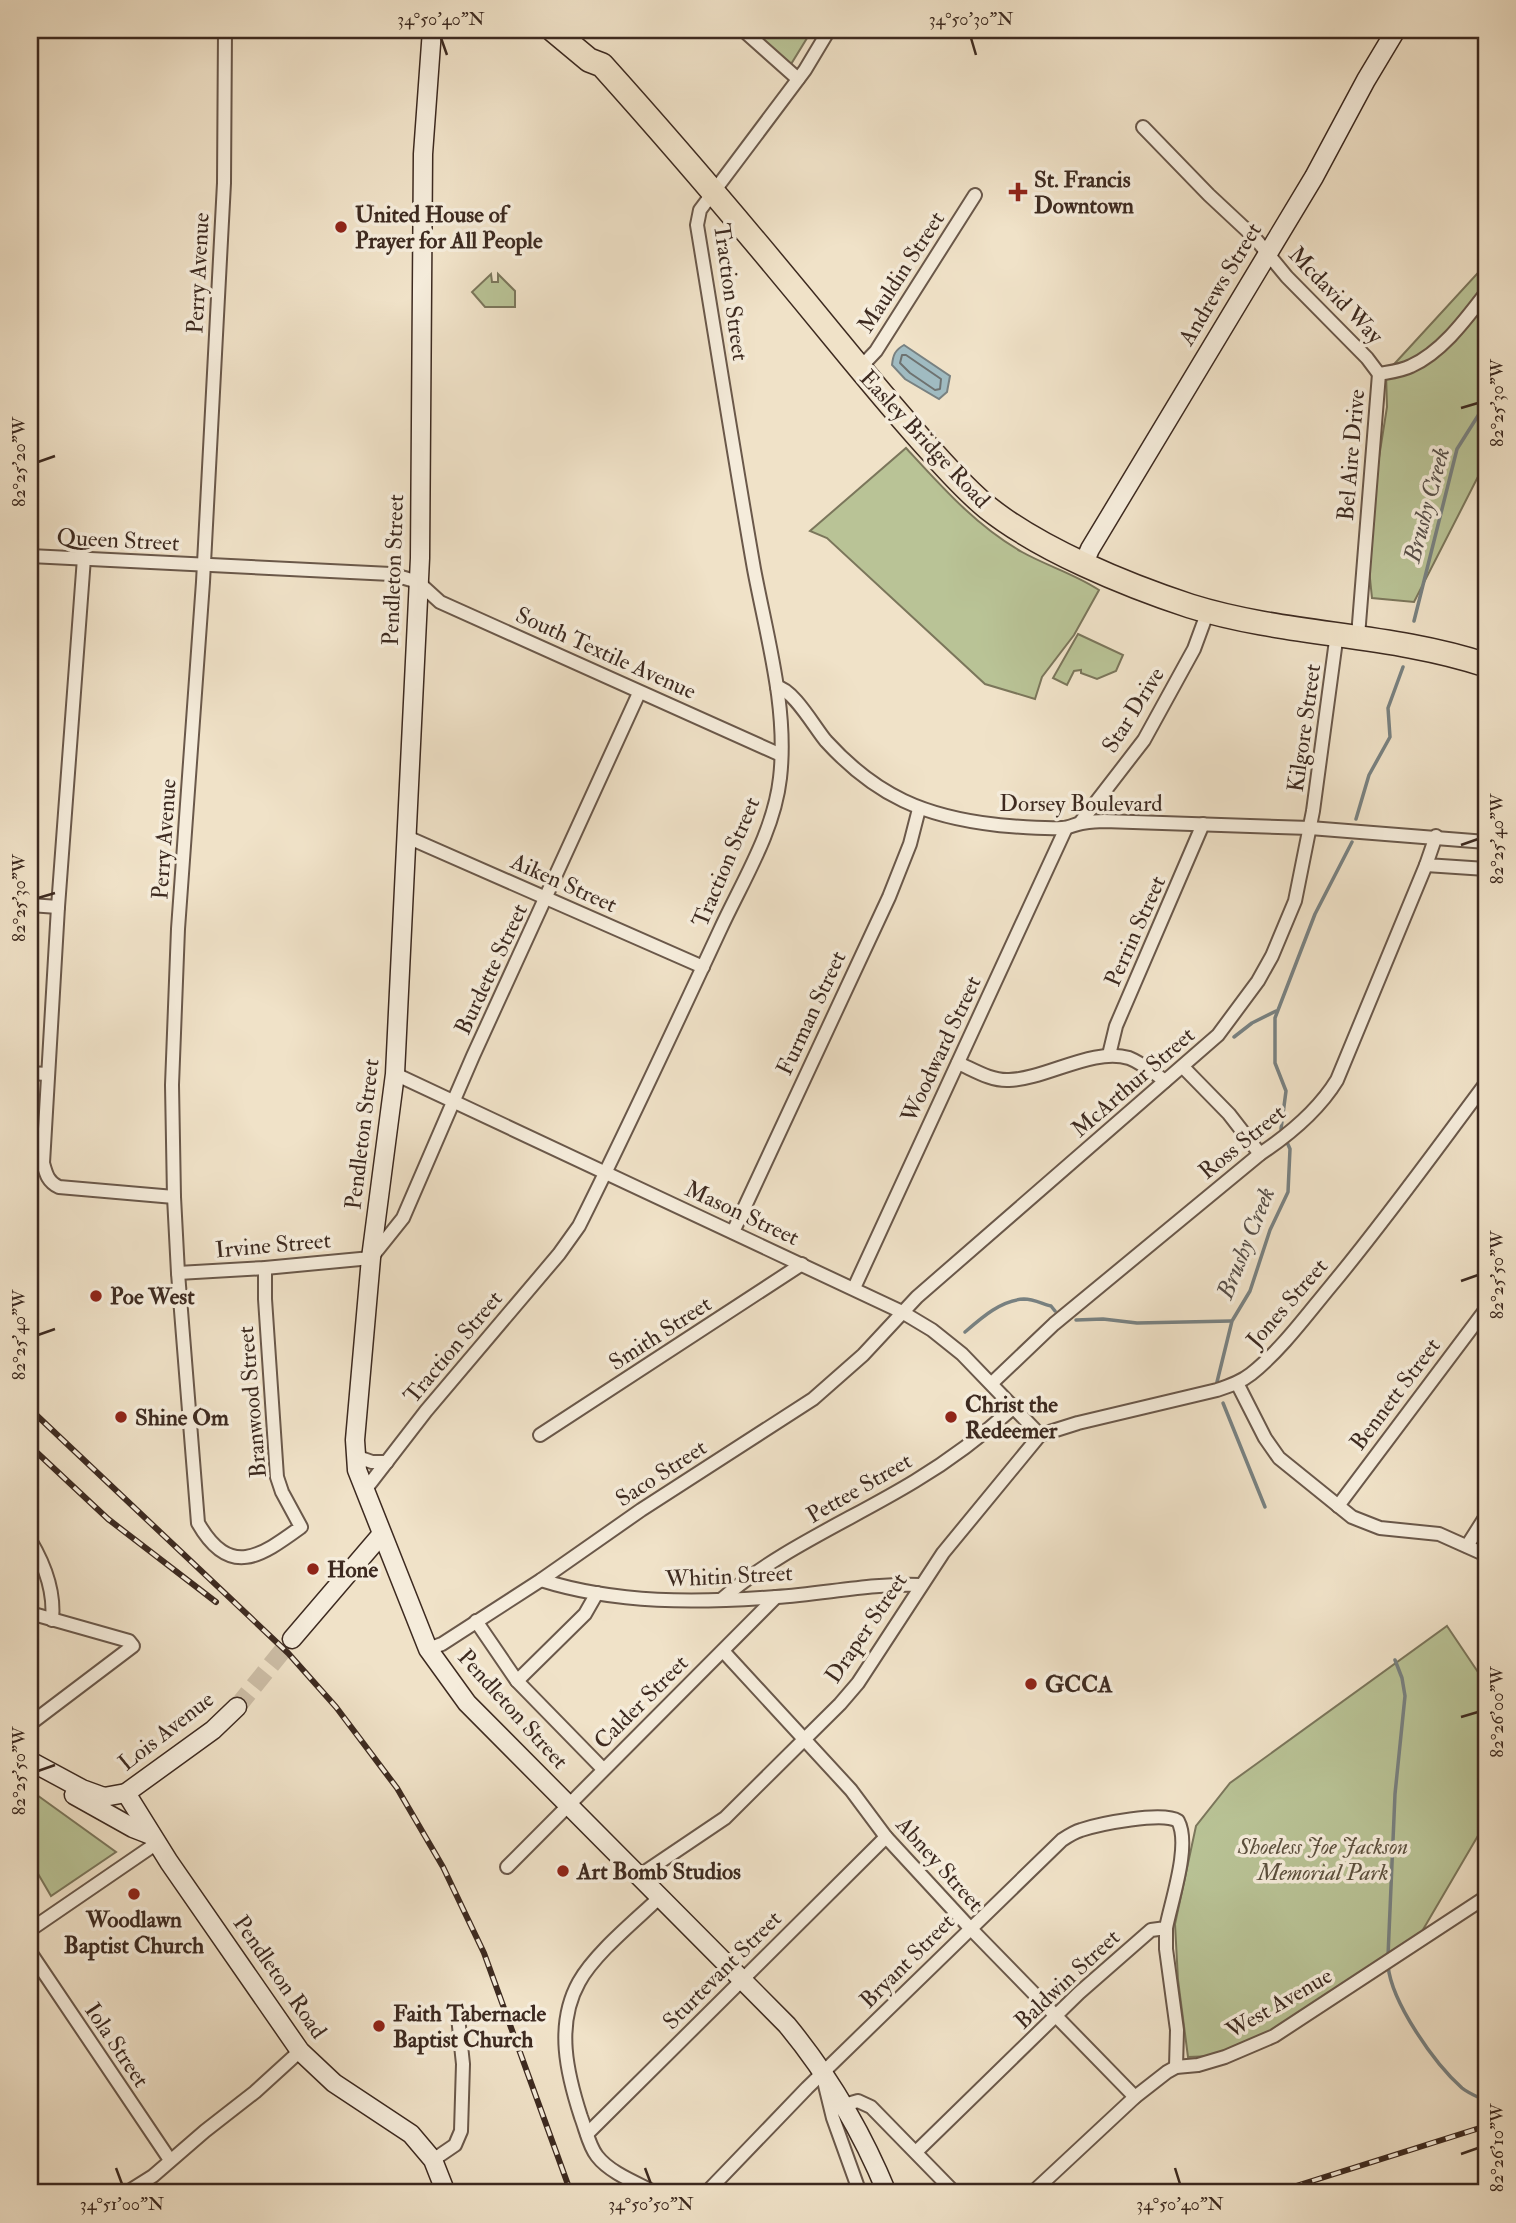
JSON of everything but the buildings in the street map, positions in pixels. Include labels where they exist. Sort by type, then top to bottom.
[{"type":"highway","name":"Easley Bridge Road","points":[[553,30],[589,60],[602,65],[715,192],[859,369],[960,483],[989,509],[1084,563],[1149,591],[1208,611],[1257,622],[1431,650],[1486,665]]},
{"type":"highway","name":"Easley Bridge Road","points":[[577,30],[599,48],[602,65]]},
{"type":"main road","name":"Pendleton Street","points":[[432,30],[423,154],[418,582],[395,1074],[371,1258],[355,1440],[357,1470],[428,1649],[467,1703],[787,2025],[824,2072],[844,2105],[870,2151],[887,2193]]},
{"type":"main road","name":"Andrews Street","points":[[1084,563],[1314,177],[1396,30]]},
{"type":"main road","points":[[292,1639],[381,1535]]},
{"type":"main road","name":"Lois Avenue","points":[[126,1793],[213,1730],[237,1707]]},
{"type":"main road","points":[[32,1762],[82,1789],[104,1797],[126,1793]]},
{"type":"main road","points":[[32,1762],[62,1788],[154,1839]]},
{"type":"main road","name":"Pendleton Road","points":[[126,1793],[154,1839],[300,2051],[334,2083],[411,2134],[433,2160],[445,2190]]},
{"type":"street","name":"Perry Avenue","points":[[226,30],[224,183],[204,565],[177,955],[172,1085],[174,1197],[198,1523],[215,1547],[238,1558],[253,1558],[301,1527]]},
{"type":"street","points":[[743,30],[798,79]]},
{"type":"street","name":"Traction Street","points":[[365,1489],[426,1410],[559,1254],[579,1226],[703,967],[764,835],[774,807],[780,779],[781,755],[777,687],[697,225],[700,210],[798,79],[829,30]]},
{"type":"street","name":"Mcdavid Way","points":[[1143,127],[1254,237],[1287,277],[1367,358],[1379,374]]},
{"type":"street","name":"Mauldin Street","points":[[859,369],[876,351],[975,195]]},
{"type":"street","name":"Bel Aire Drive","points":[[1347,635],[1379,374],[1401,370],[1425,358],[1468,316],[1486,293]]},
{"type":"street","name":"Queen Street","points":[[30,556],[391,574],[418,582]]},
{"type":"street","points":[[84,558],[58,907],[43,1163],[52,1184],[73,1189],[174,1197]]},
{"type":"street","name":"South Textile Avenue","points":[[418,582],[440,602],[781,755]]},
{"type":"street","name":"Star Drive","points":[[1080,823],[1136,752],[1159,716],[1194,649],[1208,611]]},
{"type":"street","name":"Kilgore Street","points":[[1310,828],[1347,635]]},
{"type":"street","name":"Dorsey Boulevard","points":[[777,687],[783,688],[793,697],[825,740],[866,778],[919,809],[966,822],[1066,828],[1080,823],[1104,821],[1310,828],[1486,842]]},
{"type":"street","name":"Burdette Street","points":[[371,1258],[403,1218],[473,1056],[639,693]]},
{"type":"street","name":"Furman Street","points":[[733,1232],[889,897],[910,844],[919,809]]},
{"type":"street","name":"Perrin Street","points":[[1109,1055],[1116,1026],[1203,824]]},
{"type":"street","name":"Woodward Street","points":[[854,1288],[1066,828]]},
{"type":"street","name":"McArthur Street","points":[[902,1312],[1183,1067],[1229,1022],[1272,956],[1296,901],[1310,828]]},
{"type":"street","points":[[1436,836],[1426,865],[1486,869]]},
{"type":"street","name":"Aiken Street","points":[[407,837],[703,967]]},
{"type":"street","name":"Ross Street","points":[[992,1383],[1054,1325],[1260,1154],[1287,1135],[1320,1104],[1337,1080],[1426,865]]},
{"type":"street","points":[[30,905],[58,907]]},
{"type":"street","points":[[958,1063],[988,1077],[1007,1080],[1026,1078],[1109,1055],[1128,1058],[1141,1064],[1165,1081]]},
{"type":"street","points":[[1183,1067],[1229,1114],[1260,1154]]},
{"type":"street","points":[[30,1073],[47,1074]]},
{"type":"street","name":"Mason Street","points":[[395,1074],[902,1312],[949,1342],[1040,1435]]},
{"type":"street","name":"Jones Street","points":[[1040,1435],[1217,1390],[1237,1383],[1269,1358],[1371,1237],[1486,1083]]},
{"type":"street","name":"Irvine Street","points":[[178,1273],[371,1258]]},
{"type":"street","name":"Smith Street","points":[[540,1435],[802,1264]]},
{"type":"street","name":"Branwood Street","points":[[265,1268],[278,1484],[301,1527]]},
{"type":"street","name":"Bennett Street","points":[[1338,1506],[1486,1309]]},
{"type":"street","name":"Saco Street","points":[[428,1649],[442,1644],[541,1580],[641,1510],[813,1399],[863,1355],[902,1312]]},
{"type":"street","points":[[1237,1383],[1265,1438],[1279,1458],[1352,1517],[1371,1526],[1439,1534],[1486,1555]]},
{"type":"street","name":"Pettee Street","points":[[722,1599],[738,1585],[802,1545],[915,1481],[955,1455],[1014,1407]]},
{"type":"street","name":"Draper Street","points":[[639,1876],[725,1818],[858,1683],[943,1553],[1040,1435]]},
{"type":"street","points":[[355,1456],[372,1462],[387,1462]]},
{"type":"street","points":[[1467,1546],[1486,1516]]},
{"type":"street","points":[[30,1540],[49,1581],[53,1603],[52,1620]]},
{"type":"street","name":"Whitin Street","points":[[541,1580],[597,1593],[658,1601],[776,1597],[897,1584],[920,1585]]},
{"type":"street","points":[[517,1681],[585,1614],[597,1593]]},
{"type":"street","name":"Calder Street","points":[[507,1867],[776,1597]]},
{"type":"street","points":[[30,1613],[129,1641],[133,1646],[30,1724]]},
{"type":"street","points":[[476,1620],[517,1681],[603,1769]]},
{"type":"street","name":"Abney Street","points":[[723,1651],[802,1740],[851,1790],[886,1837],[970,1928],[1135,2097]]},
{"type":"street","name":"Bryant Street","points":[[706,2193],[824,2072],[1046,1853],[1073,1833],[1124,1821],[1170,1817],[1180,1825],[1183,1846],[1166,1928]]},
{"type":"street","name":"Sturtevant Street","points":[[587,2134],[886,1837]]},
{"type":"street","points":[[30,1930],[154,1839]]},
{"type":"street","points":[[656,2193],[603,2163],[592,2148],[565,2054],[568,2016],[579,1982],[660,1897]]},
{"type":"street","name":"West Avenue","points":[[1032,2193],[1135,2097],[1177,2067],[1222,2059],[1274,2036],[1486,1897]]},
{"type":"street","points":[[1166,1928],[1166,1949],[1177,2030],[1177,2067]]},
{"type":"street","name":"Baldwin Street","points":[[916,2152],[1151,1930],[1166,1928]]},
{"type":"street","name":"Iola Street","points":[[30,1952],[170,2160]]},
{"type":"street","points":[[433,2160],[455,2145],[461,2131],[463,2064],[458,2017]]},
{"type":"street","points":[[126,2193],[153,2176],[256,2092],[300,2051]]},
{"type":"street","points":[[824,2072],[825,2089],[833,2118],[860,2193]]},
{"type":"street","points":[[844,2105],[864,2102],[956,2193]]},
{"type":"green space","points":[[751,30],[812,30],[788,69]]},
{"type":"green space","points":[[1486,264],[1486,461],[1414,602],[1372,598],[1366,540],[1387,407],[1386,373]]},
{"type":"green space","points":[[491,274],[492,282],[498,282],[498,274],[515,291],[515,307],[485,307],[472,292]]},
{"type":"green space","points":[[906,448],[960,504],[1005,542],[1099,590],[1074,635],[1042,677],[1035,699],[985,684],[827,538],[810,531]]},
{"type":"green space","points":[[1078,634],[1123,655],[1116,671],[1097,679],[1081,673],[1081,670],[1074,671],[1067,685],[1053,678]]},
{"type":"green space","name":"Shoeless Joe Jackson Memorial Park","points":[[1447,1626],[1486,1684],[1486,1822],[1421,1933],[1276,2029],[1213,2056],[1188,2057],[1178,1980],[1175,1924],[1196,1826],[1230,1783]]},
{"type":"green space","points":[[30,1790],[116,1852],[51,1896],[30,1860]]},
{"type":"water","points":[[904,345],[950,376],[947,392],[939,399],[905,379],[892,365],[895,353]]},
{"type":"waterway","name":"Brushy Creek","points":[[1414,621],[1457,449],[1486,403]]},
{"type":"waterway","name":"Brushy Creek","points":[[1356,819],[1369,775],[1390,737],[1388,708],[1403,667]]},
{"type":"waterway","name":"Brushy Creek","points":[[1283,1133],[1281,1129],[1286,1091],[1275,1063],[1275,1018],[1315,914],[1352,842]]},
{"type":"waterway","points":[[1234,1037],[1252,1023],[1276,1011]]},
{"type":"waterway","name":"Brushy Creek","points":[[1217,1382],[1232,1321],[1250,1291],[1270,1230],[1288,1192],[1290,1149],[1286,1140]]},
{"type":"waterway","points":[[965,1332],[992,1311],[1016,1300],[1034,1301],[1051,1306],[1055,1311]]},
{"type":"waterway","points":[[1076,1320],[1103,1319],[1137,1323],[1231,1321]]},
{"type":"waterway","name":"Brushy Creek","points":[[1223,1403],[1265,1507]]},
{"type":"waterway","name":"Brushy Creek","points":[[1388,1956],[1395,1794],[1405,1696],[1395,1660]]},
{"type":"waterway","name":"Brushy Creek","points":[[1388,1966],[1397,1997],[1427,2048],[1462,2088],[1486,2101]]},
{"type":"waterway","points":[[242,2193],[296,2190],[346,2193]]},
{"type":"tunnel","points":[[237,1707],[292,1639]]},
{"type":"railway","points":[[30,1409],[288,1653],[336,1707],[397,1788],[443,1867],[484,1953],[571,2193]]},
{"type":"railway","points":[[30,1446],[108,1519],[216,1602]]},
{"type":"railway","points":[[1274,2193],[1486,2126]]},
{"type":"place","name":"St. Francis Downtown","points":[[1018,192]]},
{"type":"place","name":"United House of Prayer for All People","points":[[341,227]]},
{"type":"place","name":"Poe West","points":[[96,1296]]},
{"type":"place","name":"Shine Om","points":[[121,1417]]},
{"type":"place","name":"Christ the Redeemer","points":[[951,1417]]},
{"type":"place","name":"Hone","points":[[313,1569]]},
{"type":"place","name":"GCCA","points":[[1031,1684]]},
{"type":"place","name":"Art Bomb Studios","points":[[563,1871]]},
{"type":"place","name":"Woodlawn Baptist Church","points":[[134,1894]]},
{"type":"place","name":"Faith Tabernacle Baptist Church","points":[[379,2026]]}]
